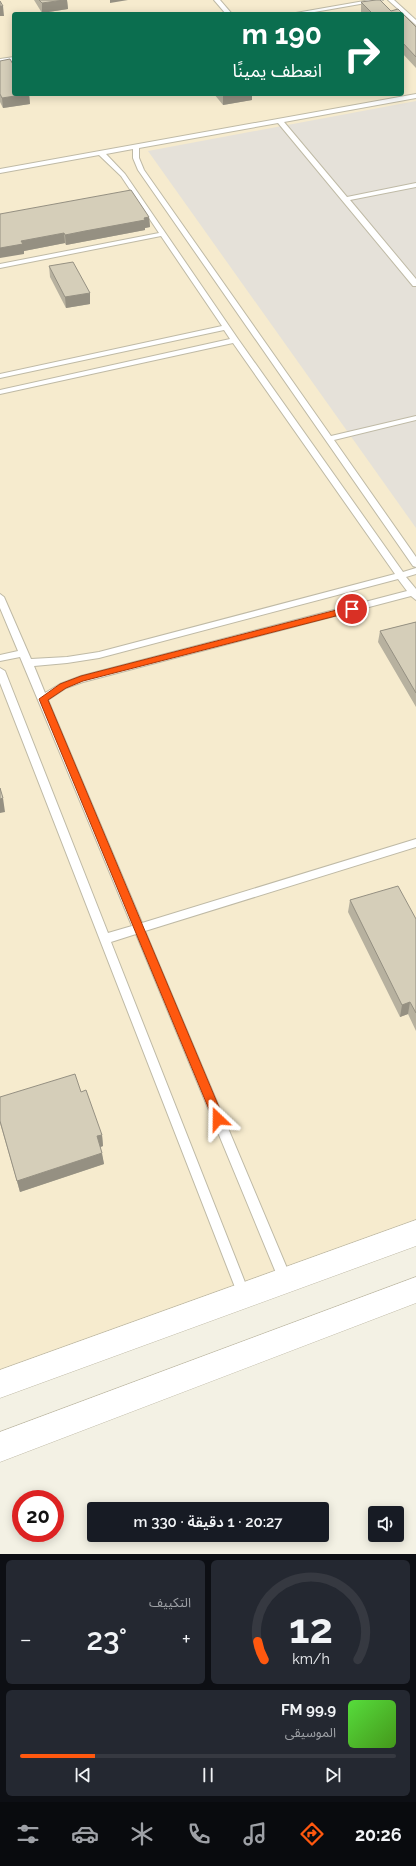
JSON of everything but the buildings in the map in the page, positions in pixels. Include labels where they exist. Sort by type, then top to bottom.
[{"type":"street","points":[[0,1384],[416,1233]]},
{"type":"street","points":[[0,1447],[416,1290]]},
{"type":"lane","points":[[217,0],[227,12]]},
{"type":"lane","points":[[305,12],[380,0]]},
{"type":"lane","points":[[391,0],[416,23]]},
{"type":"lane","points":[[0,61],[12,59]]},
{"type":"lane","points":[[0,171],[416,96]]},
{"type":"lane","points":[[280,121],[416,284]]},
{"type":"lane","points":[[136,147],[136,158],[141,170],[416,564]]},
{"type":"lane","points":[[43,699],[63,686],[81,679],[415,594],[235,340],[123,175],[102,153]]},
{"type":"lane","points":[[345,199],[416,185]]},
{"type":"lane","points":[[0,266],[163,234]]},
{"type":"lane","points":[[0,376],[226,327]]},
{"type":"lane","points":[[0,392],[235,340]]},
{"type":"lane","points":[[329,439],[416,418]]},
{"type":"lane","points":[[0,658],[67,660],[99,655],[416,571]]},
{"type":"lane","points":[[0,596],[286,1280]]},
{"type":"lane","points":[[0,671],[244,1295]]},
{"type":"lane","points":[[105,939],[416,843]]},
{"type":"shaded area","points":[[0,0],[416,0],[416,1235],[0,1390]]},
{"type":"shaded area","points":[[416,101],[416,528],[148,151]]},
{"type":"route","points":[[218,1119],[43,699],[63,686],[81,679],[352,609]]}]
